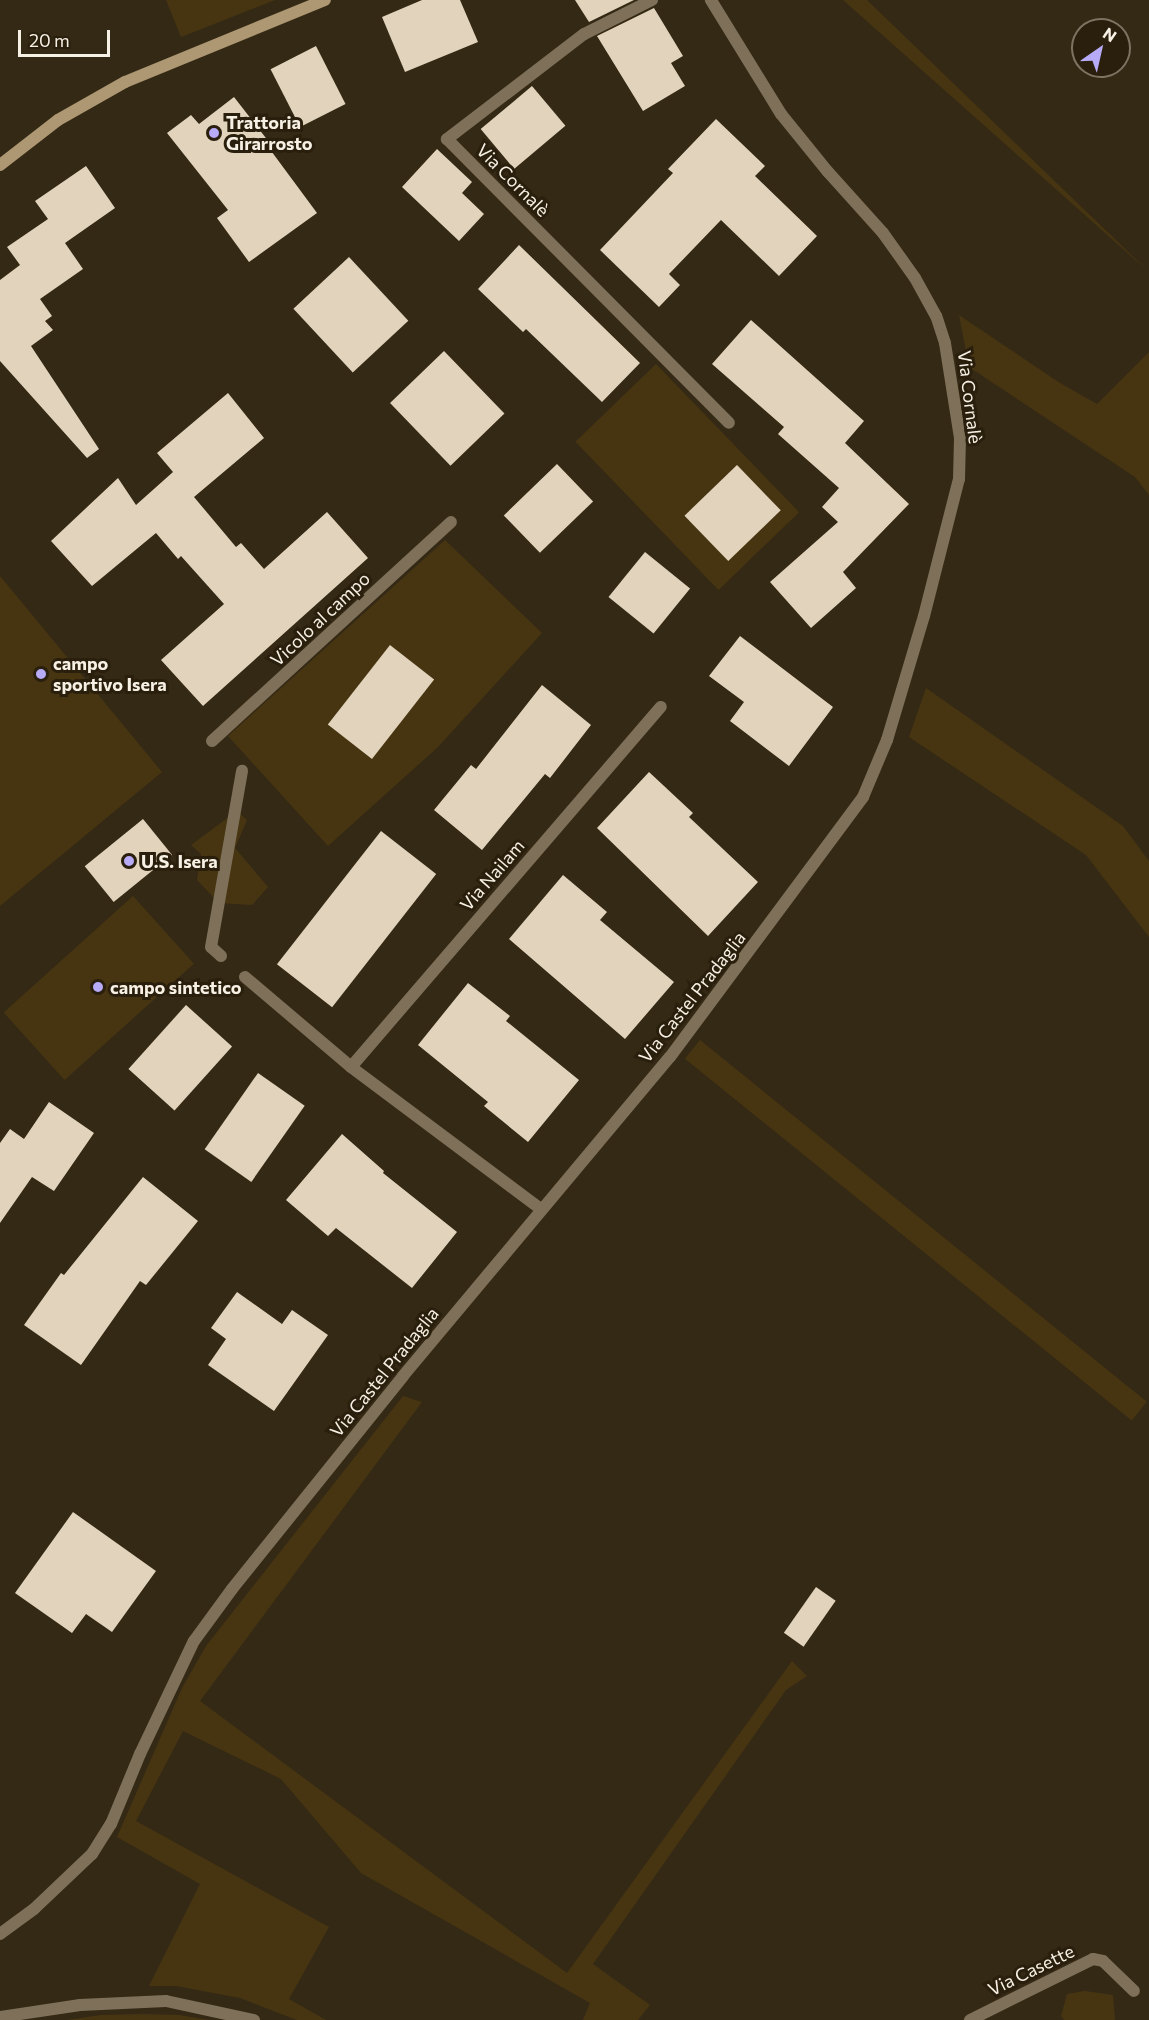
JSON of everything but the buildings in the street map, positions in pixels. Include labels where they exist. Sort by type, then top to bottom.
[{"type":"street","points":[[0,165],[58,120],[125,82],[325,0]]},
{"type":"street","name":"Via Cornalè","points":[[652,0],[584,34],[447,139],[729,423]]},
{"type":"street","name":"Via Cornalè","points":[[711,0],[782,114],[828,172],[883,233],[915,278],[936,316],[945,343],[960,438],[959,479],[924,616],[887,740],[863,797],[827,847]]},
{"type":"street","name":"Vicolo al campo","points":[[212,741],[451,522]]},
{"type":"street","name":"Via Nailam","points":[[351,1067],[661,707]]},
{"type":"street","points":[[220,956],[211,947],[242,771]]},
{"type":"street","name":"Via Castel Pradaglia","points":[[0,1934],[34,1909],[92,1854],[111,1824],[140,1754],[194,1641],[284,1523],[541,1209],[670,1057],[827,847]]},
{"type":"street","points":[[245,977],[351,1067],[541,1209]]},
{"type":"street","name":"Via Casette","points":[[970,2020],[1093,1959],[1103,1961],[1134,1991]]},
{"type":"street","points":[[0,2017],[80,2005],[166,2001],[254,2020]]},
{"type":"shaded area","points":[[166,0],[275,0],[181,37]]},
{"type":"shaded area","points":[[843,0],[867,0],[1149,272]]},
{"type":"shaded area","points":[[959,315],[1060,383],[1097,404],[1149,352],[1149,495],[1135,477],[969,367]]},
{"type":"shaded area","points":[[656,364],[799,512],[719,590],[575,442]]},
{"type":"shaded area","points":[[445,540],[542,633],[438,747],[328,846],[228,736]]},
{"type":"shaded area","name":"campo sportivo Isera","points":[[0,576],[162,772],[0,906]]},
{"type":"shaded area","points":[[926,688],[1123,826],[1149,861],[1149,937],[1086,855],[909,737]]},
{"type":"shaded area","points":[[237,811],[247,820],[235,848],[268,887],[252,905],[219,903],[197,880],[201,854],[191,845]]},
{"type":"shaded area","name":"campo sintetico","points":[[133,896],[194,964],[65,1080],[4,1012]]},
{"type":"shaded area","points":[[700,1040],[1147,1402],[1132,1421],[685,1059]]},
{"type":"shaded area","points":[[403,1396],[422,1402],[200,1701],[567,1973],[792,1661],[807,1676],[786,1690],[593,1964],[650,2005],[638,2020],[583,2020],[590,2003],[361,1873],[281,1779],[183,1731],[136,1821],[329,1927],[289,1999],[326,2020],[297,2020],[240,1998],[176,1986],[149,1986],[200,1884],[117,1837],[182,1688],[206,1646]]},
{"type":"shaded area","points":[[1085,1991],[1113,1995],[1115,2020],[1064,2020],[1061,2016],[1067,1994]]},
{"type":"shaded area","points":[[101,2015],[179,2015],[209,2020],[67,2020]]},
{"type":"place","name":"Trattoria Girarrosto","points":[[214,133]]},
{"type":"place","name":"campo sportivo Isera","points":[[41,674]]},
{"type":"place","name":"U.S. Isera","points":[[129,861]]},
{"type":"place","name":"campo sintetico","points":[[98,987]]}]
